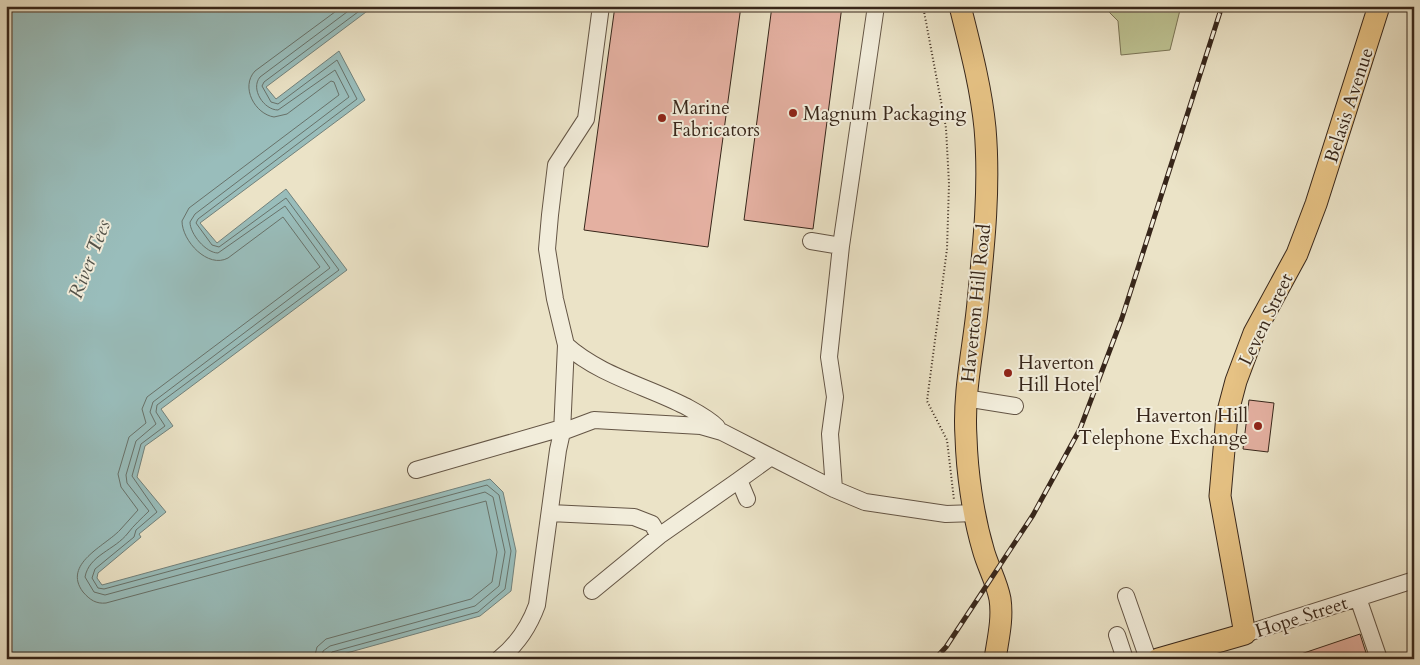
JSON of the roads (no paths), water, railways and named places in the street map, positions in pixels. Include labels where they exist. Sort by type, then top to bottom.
[{"type":"main road","name":"Haverton Hill Road","points":[[960,6],[976,75],[985,128],[987,184],[978,305],[965,398],[966,513],[983,549],[1000,598],[1001,624],[995,659]]},
{"type":"main road","name":"Belasis Avenue","points":[[1316,204],[1379,6]]},
{"type":"main road","name":"Leven Street","points":[[1244,634],[1220,496],[1227,415],[1236,381],[1254,333],[1296,254],[1316,204]]},
{"type":"main road","name":"Hope Street","points":[[1158,659],[1244,634]]},
{"type":"street","points":[[499,659],[516,646],[534,613],[540,589],[562,430],[566,345],[555,298],[547,249],[550,214],[556,165],[586,120],[601,6]]},
{"type":"street","points":[[834,490],[830,434],[835,397],[829,358],[841,246],[876,6]]},
{"type":"street","points":[[811,241],[841,246]]},
{"type":"street","points":[[566,345],[608,373],[655,391],[703,416],[722,432]]},
{"type":"street","points":[[965,398],[1015,406]]},
{"type":"street","points":[[416,470],[594,420],[701,426],[722,432],[834,490],[865,502],[966,513]]},
{"type":"street","points":[[592,591],[659,536],[771,457]]},
{"type":"street","points":[[738,480],[747,499]]},
{"type":"street","points":[[550,513],[634,517],[652,524],[659,536]]},
{"type":"street","name":"Hope Street","points":[[1244,634],[1414,580]]},
{"type":"street","points":[[1126,596],[1148,659]]},
{"type":"street","points":[[1358,598],[1379,659]]},
{"type":"street","points":[[1117,635],[1125,659]]},
{"type":"water","name":"River Tees","points":[[6,6],[374,6],[266,87],[276,99],[339,51],[365,100],[200,223],[217,243],[286,189],[347,270],[161,409],[173,426],[145,446],[137,477],[166,512],[139,534],[141,537],[98,573],[97,578],[102,585],[490,479],[503,492],[516,551],[511,591],[480,616],[325,659],[6,659]]},
{"type":"railway","points":[[935,659],[946,647],[1033,515],[1080,429],[1122,318],[1222,6]]},
{"type":"place","name":"Magnum Packaging","points":[[793,113]]},
{"type":"place","name":"Marine Fabricators","points":[[662,118]]},
{"type":"place","name":"Haverton Hill Hotel","points":[[1008,373]]},
{"type":"place","name":"Haverton Hill Telephone Exchange","points":[[1258,426]]}]
